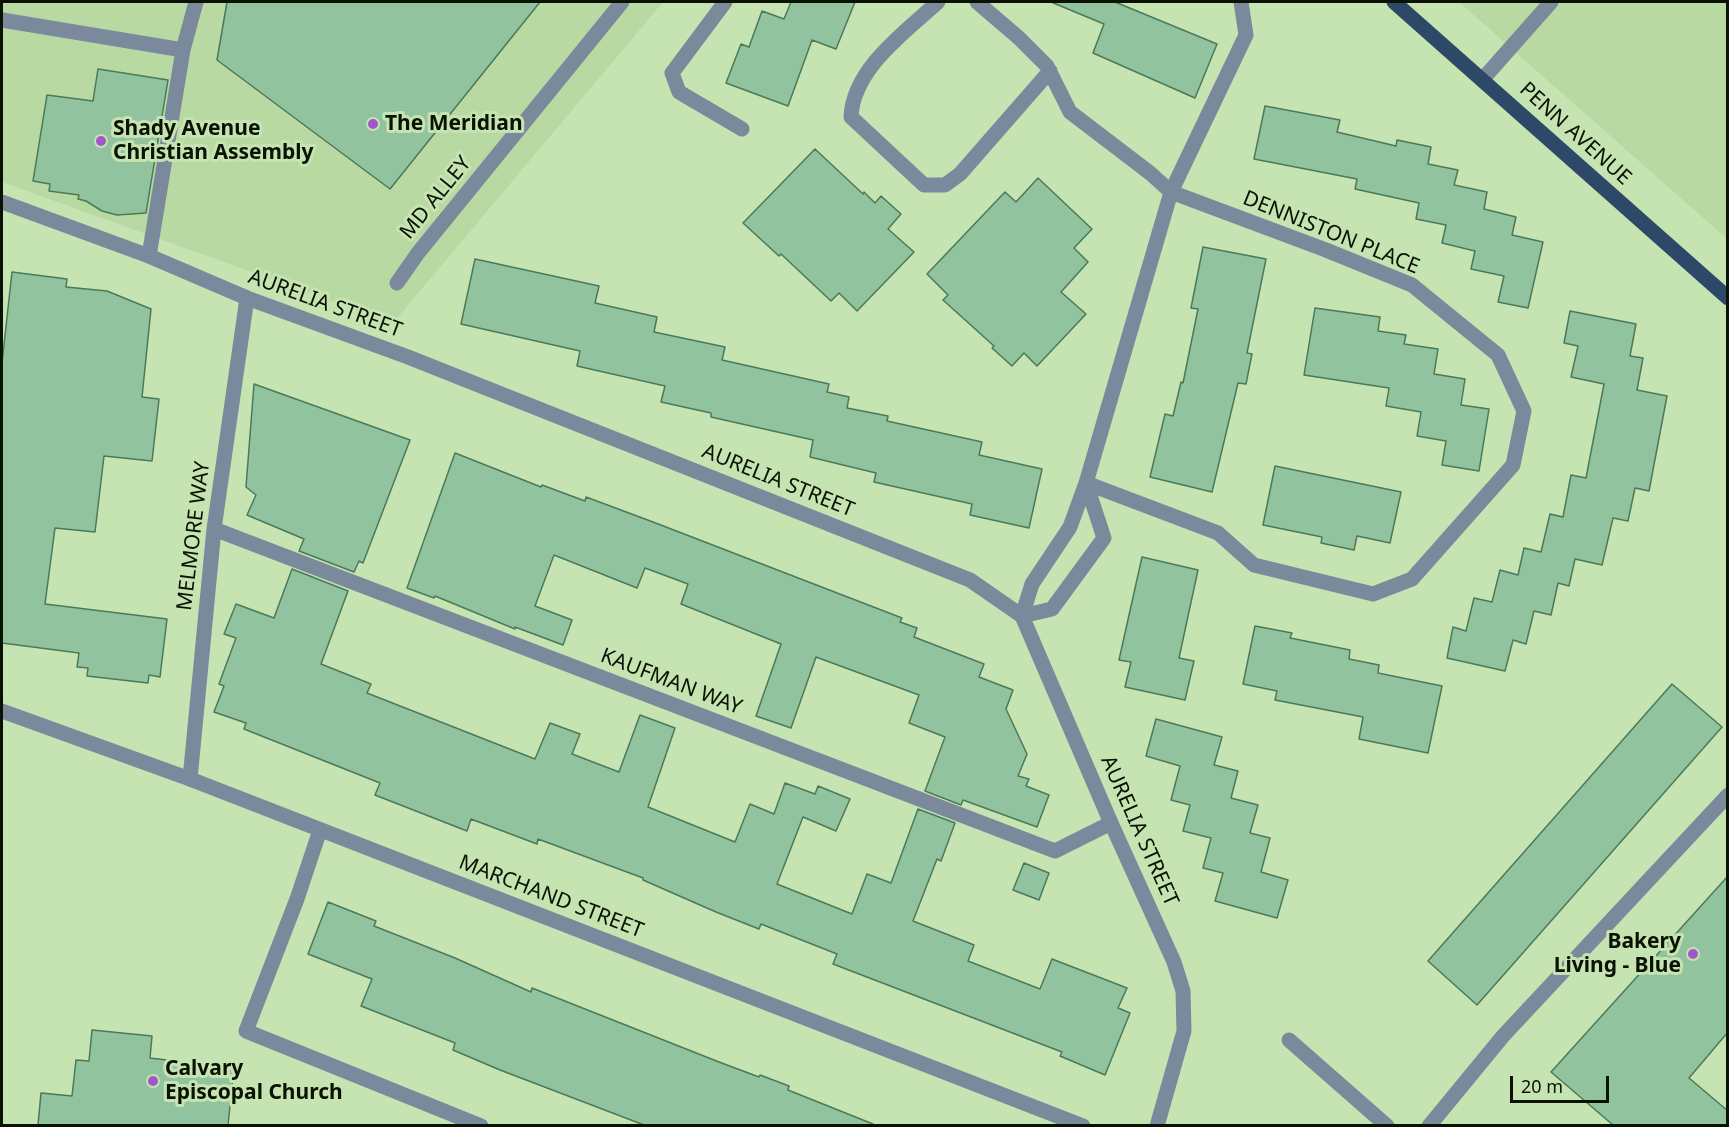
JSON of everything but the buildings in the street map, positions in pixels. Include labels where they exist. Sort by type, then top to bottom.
[{"type":"main road","name":"PENN AVENUE","points":[[1394,2],[1728,298]]},
{"type":"street","points":[[148,256],[183,50],[196,2]]},
{"type":"street","name":"MD ALLEY","points":[[397,283],[418,253],[622,2]]},
{"type":"street","points":[[725,2],[672,73],[679,93],[742,129]]},
{"type":"street","points":[[938,2],[875,60],[852,101],[851,117],[924,185],[945,185],[960,174],[1050,71]]},
{"type":"street","points":[[977,2],[1047,66],[1070,112],[1150,173],[1171,192]]},
{"type":"street","points":[[1022,616],[1032,584],[1070,527],[1086,483],[1171,192],[1246,35],[1241,2]]},
{"type":"street","points":[[1482,80],[1551,2]]},
{"type":"street","points":[[2,20],[183,50]]},
{"type":"street","name":"DENNISTON PLACE","points":[[1086,483],[1218,533],[1254,565],[1373,594],[1412,579],[1514,465],[1524,411],[1498,355],[1412,285],[1171,192]]},
{"type":"street","name":"AURELIA STREET","points":[[2,202],[148,256],[247,298],[408,357],[970,580],[1022,616],[1111,823],[1162,933],[1174,962],[1182,991],[1184,1032],[1157,1125]]},
{"type":"street","name":"MELMORE WAY","points":[[190,779],[214,529],[247,298]]},
{"type":"street","points":[[1022,616],[1052,609],[1104,538],[1086,483]]},
{"type":"street","name":"KAUFMAN WAY","points":[[214,529],[1054,851],[1111,823]]},
{"type":"street","name":"MARCHAND STREET","points":[[2,711],[190,779],[1083,1125]]},
{"type":"street","points":[[1429,1125],[1503,1036],[1728,795]]},
{"type":"street","points":[[320,830],[297,899],[246,1031],[481,1125]]},
{"type":"street","points":[[1289,1040],[1387,1125]]},
{"type":"shaded area","points":[[2,2],[663,2],[393,323],[2,182]]},
{"type":"shaded area","points":[[1459,2],[1727,2],[1727,239]]},
{"type":"place","name":"The Meridian","points":[[373,124]]},
{"type":"place","name":"Shady Avenue Christian Assembly","points":[[101,141]]},
{"type":"place","name":"Bakery Living - Blue","points":[[1693,954]]},
{"type":"place","name":"Calvary Episcopal Church","points":[[153,1081]]}]
